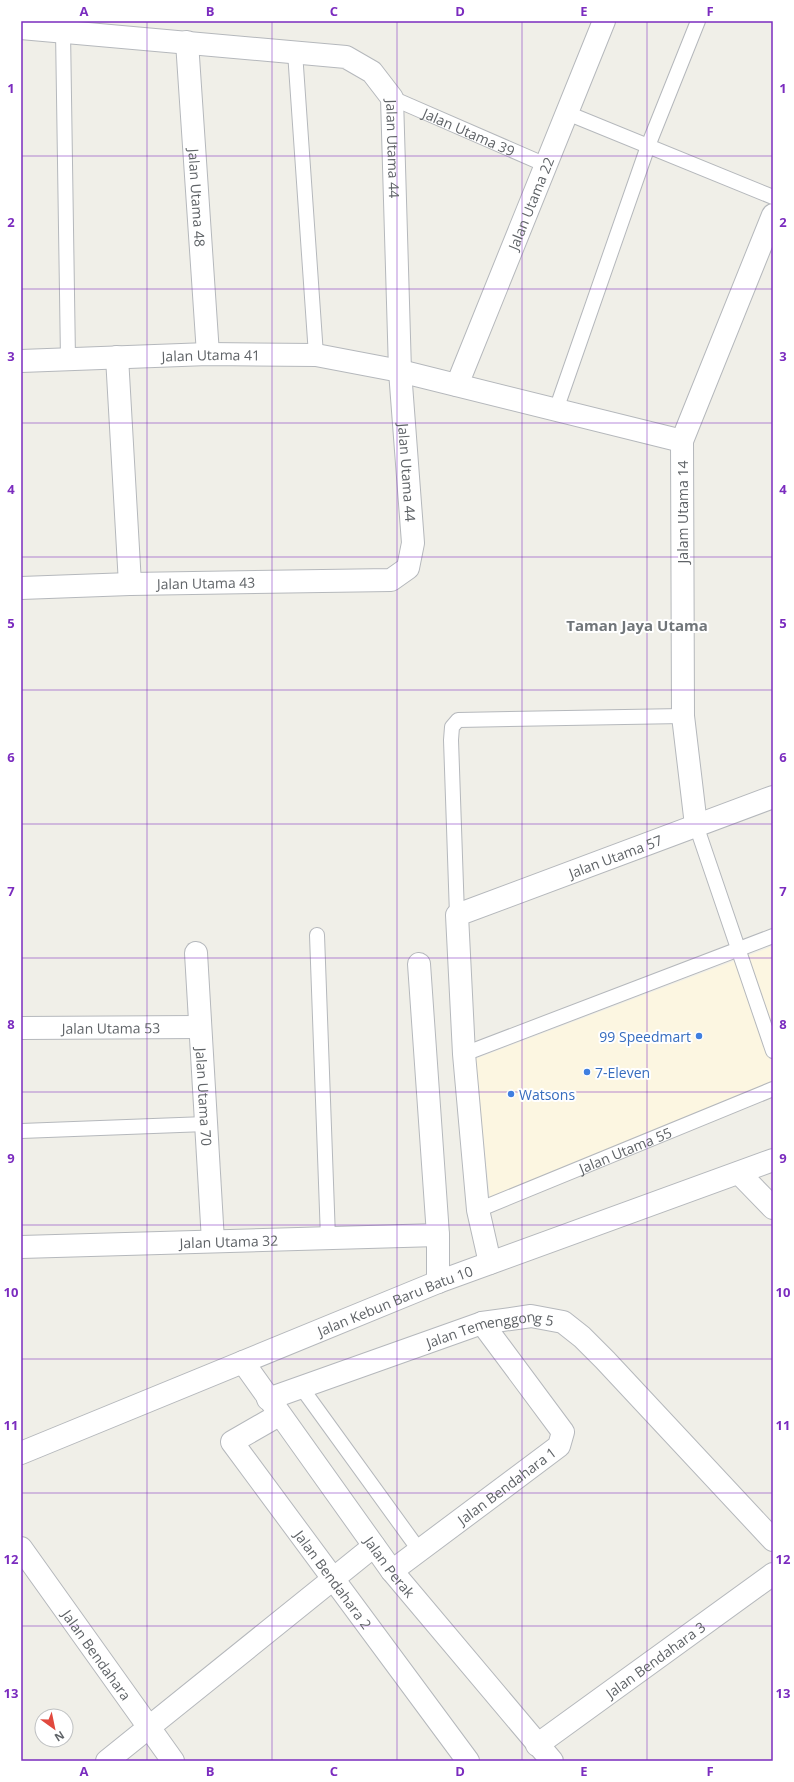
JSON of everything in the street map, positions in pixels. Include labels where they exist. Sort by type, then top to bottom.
[{"type":"street","name":"Jalan Utama 22","points":[[457,385],[604,21]]},
{"type":"street","name":"Jalan Utama 44","points":[[21,28],[346,57],[372,72],[392,98],[400,371],[413,543],[408,568],[391,580]]},
{"type":"street","name":"Jalan Utama 48","points":[[187,42],[208,354]]},
{"type":"street","name":"Jalam Utama 14","points":[[696,825],[683,716],[682,441],[773,216]]},
{"type":"street","name":"Jalan Utama 41","points":[[21,361],[208,354],[316,355],[400,371],[682,441]]},
{"type":"street","points":[[117,357],[130,584]]},
{"type":"street","name":"Jalan Utama 43","points":[[21,588],[130,584],[391,580]]},
{"type":"street","name":"Jalan Utama 57","points":[[458,915],[773,797]]},
{"type":"street","points":[[458,915],[464,1054],[478,1210],[490,1263]]},
{"type":"street","name":"Jalan Utama 70","points":[[196,953],[212,1241]]},
{"type":"street","points":[[419,964],[438,1235],[438,1282]]},
{"type":"street","name":"Jalan Utama 53","points":[[21,1028],[200,1027]]},
{"type":"street","name":"Jalan Kebun Baru Batu 10","points":[[21,1453],[438,1282],[773,1160]]},
{"type":"street","points":[[739,1173],[773,1208]]},
{"type":"street","name":"Jalan Utama 32","points":[[21,1247],[438,1235]]},
{"type":"street","name":"Jalan Temenggong 5","points":[[274,1407],[301,1387],[482,1323],[531,1316],[563,1322],[582,1337],[605,1360],[773,1540]]},
{"type":"street","name":"Jalan Bendahara 1","points":[[392,1571],[559,1446],[562,1432],[482,1323]]},
{"type":"street","name":"Jalan Perak","points":[[243,1362],[392,1571],[552,1761]]},
{"type":"street","name":"Jalan Bendahara 2","points":[[274,1407],[232,1442],[468,1761]]},
{"type":"street","points":[[107,1761],[334,1580],[374,1546]]},
{"type":"street","name":"Jalan Bendahara","points":[[21,1548],[173,1761]]},
{"type":"street","name":"Jalan Bendahara 3","points":[[537,1745],[773,1574]]},
{"type":"lane","points":[[556,410],[648,146],[698,21]]},
{"type":"lane","points":[[63,31],[68,359]]},
{"type":"lane","points":[[295,52],[316,355]]},
{"type":"lane","name":"Jalan Utama 39","points":[[392,98],[546,165]]},
{"type":"lane","points":[[567,113],[773,197]]},
{"type":"lane","points":[[458,915],[451,740],[452,727],[458,720],[683,716]]},
{"type":"lane","points":[[696,825],[773,1051]]},
{"type":"lane","points":[[317,935],[328,1238]]},
{"type":"lane","points":[[464,1054],[773,936]]},
{"type":"lane","name":"Jalan Utama 55","points":[[478,1210],[773,1090]]},
{"type":"lane","points":[[21,1131],[206,1124]]},
{"type":"lane","points":[[301,1387],[419,1550]]},
{"type":"shaded area","points":[[773,946],[773,1084],[490,1199],[475,1059]]},
{"type":"place","name":"99 Speedmart","points":[[699,1036]]},
{"type":"place","name":"7-Eleven","points":[[587,1072]]},
{"type":"place","name":"Watsons","points":[[511,1094]]},
{"type":"district","name":"Taman Jaya Utama","points":[[637,625]]}]
